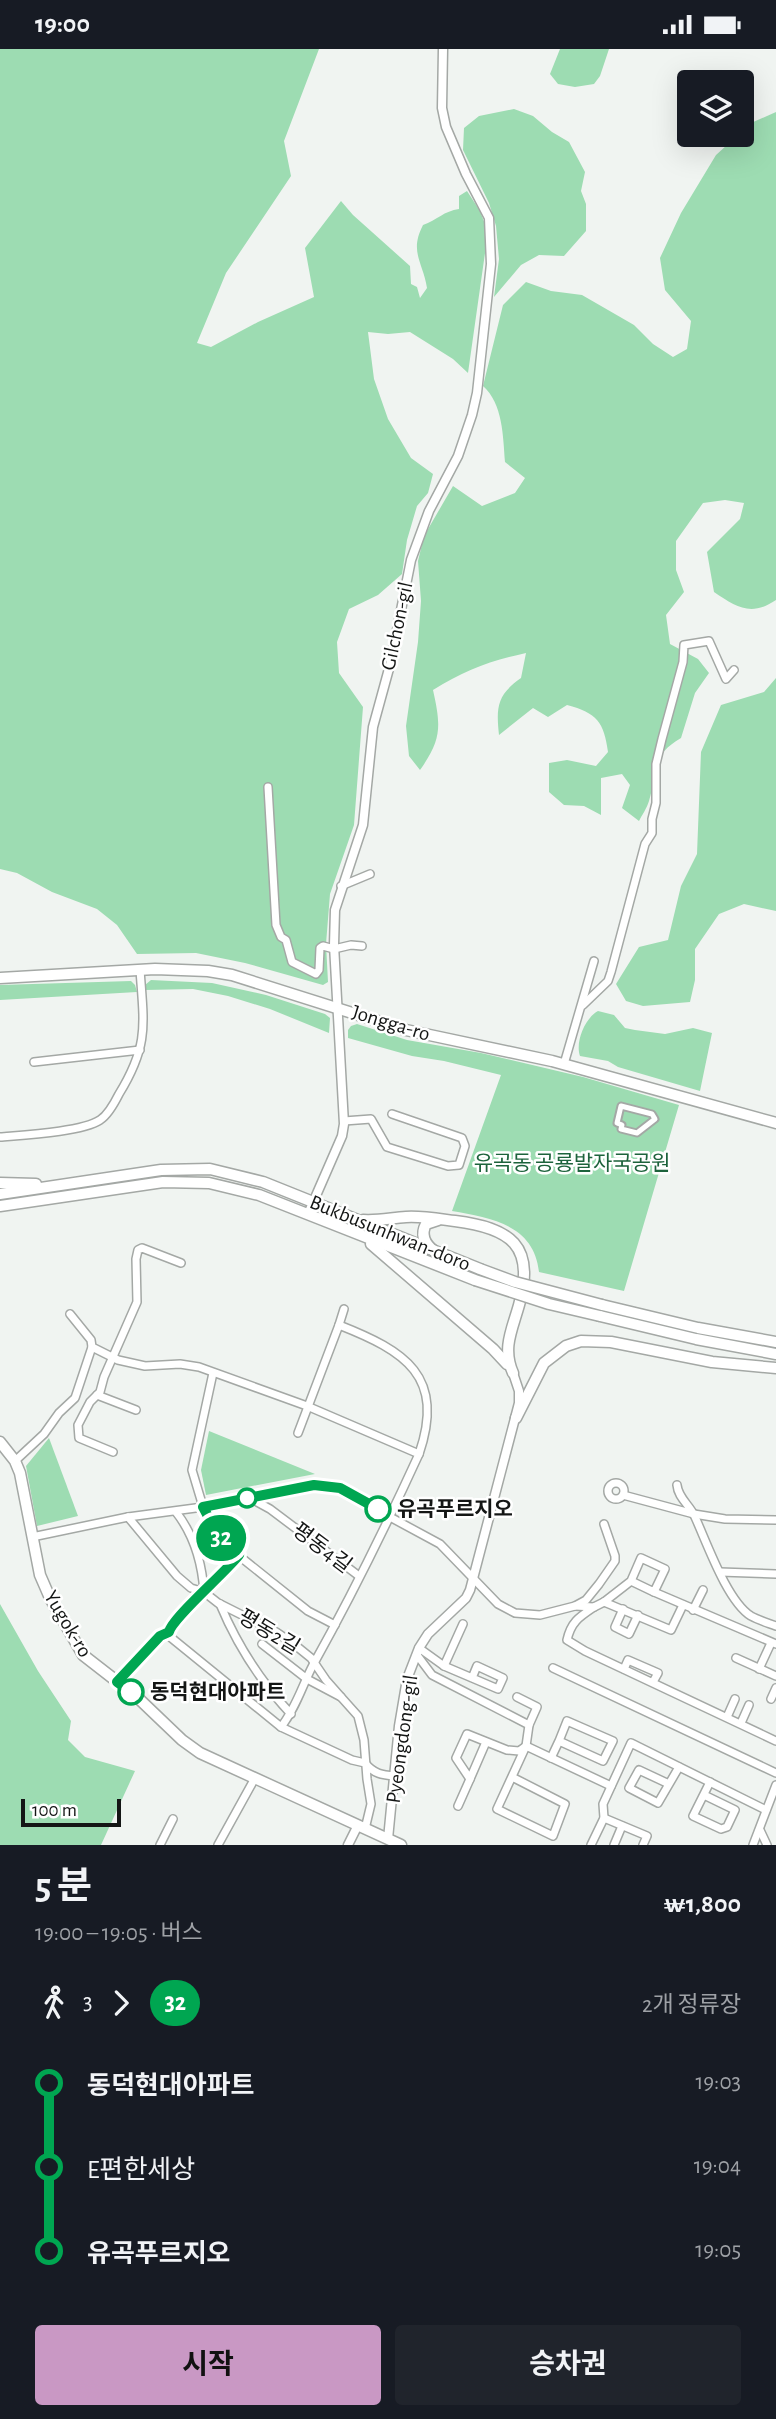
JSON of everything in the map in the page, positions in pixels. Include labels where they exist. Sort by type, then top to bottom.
[{"type":"main road","name":"Jongga-ro","points":[[0,978],[179,969],[232,975],[406,1030],[564,1064],[776,1123]]},
{"type":"main road","name":"Bukbusunhwan-doro","points":[[0,1194],[162,1170],[210,1169],[263,1182],[438,1254],[601,1311],[696,1339],[776,1354]]},
{"type":"main road","name":"Bukbusunhwan-doro","points":[[1,1206],[130,1186],[185,1181],[231,1187],[524,1296],[776,1342]]},
{"type":"main road","points":[[0,1183],[65,1184]]},
{"type":"main road","points":[[348,1217],[372,1220],[408,1216],[442,1219],[495,1229],[509,1237],[522,1257],[525,1272],[523,1292],[506,1351],[513,1373]]},
{"type":"main road","points":[[438,1254],[427,1245],[423,1232],[430,1221],[442,1219]]},
{"type":"main road","points":[[353,1233],[390,1259],[493,1349],[513,1373]]},
{"type":"main road","points":[[516,1418],[544,1363],[566,1346],[581,1341],[611,1342],[712,1362],[776,1368]]},
{"type":"main road","name":"Yugok-ro","points":[[0,1442],[15,1461],[25,1488],[40,1575],[83,1655],[191,1747],[401,1845]]},
{"type":"street","name":"Gilchon-gil","points":[[308,1214],[342,1136],[344,1121],[334,949],[335,910],[363,825],[373,727],[390,665],[411,560],[429,511],[458,456],[477,393],[492,239],[489,218],[446,127],[442,108],[443,49]]},
{"type":"street","points":[[583,1005],[608,981],[645,843],[652,833],[656,803],[656,764],[683,662],[684,645],[709,641],[726,679],[734,670]]},
{"type":"street","points":[[268,787],[276,925],[281,937],[286,940],[292,962],[316,974],[319,970],[320,948],[323,946],[334,949],[351,945],[362,946]]},
{"type":"street","points":[[341,887],[370,874]]},
{"type":"street","points":[[564,1064],[594,961]]},
{"type":"street","points":[[0,1137],[86,1126],[102,1119],[129,1077],[144,1035],[140,970]]},
{"type":"street","points":[[34,1062],[140,1050]]},
{"type":"street","points":[[621,1106],[652,1114],[655,1119],[637,1133],[621,1129],[622,1125],[617,1123],[621,1106]]},
{"type":"street","points":[[344,1121],[371,1119],[379,1127],[387,1147],[448,1166],[460,1165],[465,1146],[462,1138],[392,1115]]},
{"type":"street","points":[[113,1452],[79,1438],[78,1425],[90,1402],[97,1395],[137,1302],[138,1250],[142,1248],[181,1263]]},
{"type":"street","points":[[298,1433],[344,1309]]},
{"type":"street","points":[[15,1461],[44,1434],[75,1398],[92,1341],[70,1314]]},
{"type":"street","name":"평동4길","points":[[281,1727],[291,1714],[390,1517],[419,1454],[429,1408],[426,1389],[416,1373],[393,1350],[377,1340],[339,1325]]},
{"type":"street","points":[[92,1347],[145,1366],[187,1365],[213,1373],[307,1406],[419,1454]]},
{"type":"street","points":[[213,1373],[192,1470],[203,1507],[219,1537],[239,1555],[308,1611],[335,1625]]},
{"type":"street","name":"Pyeongdong-gil","points":[[388,1839],[407,1679],[418,1651],[439,1621],[466,1598],[474,1577],[516,1418],[519,1391],[513,1373]]},
{"type":"street","points":[[97,1395],[136,1410]]},
{"type":"street","points":[[32,1537],[128,1517],[203,1507],[314,1485],[329,1485],[356,1494],[390,1517],[440,1544],[498,1604],[515,1613],[540,1615],[576,1606],[586,1600],[615,1561],[604,1524]]},
{"type":"street","points":[[677,1485],[679,1495],[694,1514],[734,1597],[750,1615],[776,1626]]},
{"type":"street","points":[[623,1495],[694,1514],[725,1519],[776,1520]]},
{"type":"street","name":"평동4길","points":[[250,1497],[359,1576]]},
{"type":"street","points":[[176,1511],[186,1524],[197,1551],[203,1572],[204,1592]]},
{"type":"street","name":"평동2길","points":[[128,1517],[177,1576],[191,1588],[204,1592],[220,1604],[276,1632],[315,1662],[326,1680],[353,1709],[360,1721],[365,1741],[371,1804],[361,1827]]},
{"type":"street","points":[[239,1555],[178,1617],[170,1628],[169,1636],[281,1727],[352,1760],[365,1763],[380,1774],[395,1776]]},
{"type":"street","points":[[654,1592],[665,1569],[641,1558],[631,1581],[578,1618],[570,1626],[567,1640],[776,1741]]},
{"type":"street","points":[[720,1572],[776,1574]]},
{"type":"street","points":[[631,1581],[773,1643],[759,1669]]},
{"type":"street","points":[[693,1610],[703,1590]]},
{"type":"street","points":[[604,1602],[671,1630],[683,1605]]},
{"type":"street","name":"평동2길","points":[[220,1604],[235,1639],[254,1669],[291,1714]]},
{"type":"street","points":[[576,1606],[594,1607]]},
{"type":"street","points":[[623,1609],[615,1627],[628,1634],[638,1615]]},
{"type":"street","points":[[444,1665],[463,1624]]},
{"type":"street","points":[[117,1682],[160,1636],[169,1632]]},
{"type":"street","name":"평동2길","points":[[262,1644],[307,1679],[341,1697]]},
{"type":"street","points":[[418,1651],[472,1678]]},
{"type":"street","points":[[418,1651],[432,1675],[528,1725]]},
{"type":"street","points":[[736,1658],[776,1677]]},
{"type":"street","points":[[552,1668],[776,1773]]},
{"type":"street","points":[[771,1699],[776,1688]]},
{"type":"street","points":[[512,1777],[565,1804],[553,1836],[497,1809],[526,1746],[528,1725],[537,1707],[517,1697]]},
{"type":"street","points":[[727,1717],[735,1699]]},
{"type":"street","points":[[741,1723],[749,1705]]},
{"type":"street","points":[[551,1758],[567,1721],[613,1741],[603,1761],[559,1741]]},
{"type":"street","points":[[470,1779],[456,1758],[467,1734],[507,1750],[519,1751],[526,1746]]},
{"type":"street","points":[[458,1806],[486,1742]]},
{"type":"street","points":[[591,1845],[604,1818],[603,1804],[631,1743],[765,1810]]},
{"type":"street","points":[[526,1746],[611,1786]]},
{"type":"street","points":[[669,1784],[639,1770],[629,1788],[658,1803],[679,1767]]},
{"type":"street","points":[[368,1792],[373,1780],[380,1774]]},
{"type":"street","points":[[218,1845],[255,1778]]},
{"type":"street","points":[[704,1795],[735,1810],[727,1827],[721,1829],[693,1816],[710,1782]]},
{"type":"street","points":[[753,1845],[776,1785]]},
{"type":"street","points":[[604,1818],[647,1836],[643,1845]]},
{"type":"street","points":[[160,1845],[173,1819]]},
{"type":"street","points":[[614,1845],[622,1826]]},
{"type":"street","points":[[348,1845],[361,1827]]},
{"type":"street","points":[[759,1829],[767,1845]]},
{"type":"green space","points":[[0,49],[319,49],[284,141],[291,176],[226,273],[197,343],[211,347],[314,297],[305,248],[341,201],[410,266],[411,284],[417,287],[420,298],[427,288],[417,250],[423,225],[459,209],[459,196],[467,191],[480,211],[488,232],[468,373],[453,359],[410,332],[368,332],[374,379],[388,419],[411,458],[433,474],[428,493],[417,506],[407,540],[402,574],[378,595],[349,609],[337,642],[339,673],[363,707],[354,825],[330,894],[326,944],[328,982],[323,985],[245,963],[196,953],[137,954],[117,925],[97,909],[52,892],[17,873],[0,869]]},
{"type":"green space","points":[[560,49],[609,49],[600,76],[594,84],[575,87],[558,84],[550,74]]},
{"type":"green space","points":[[514,109],[533,116],[569,142],[585,172],[581,191],[586,204],[586,231],[564,256],[539,255],[521,265],[494,297],[499,259],[496,226],[489,203],[463,150],[464,128],[479,116]]},
{"type":"green space","points":[[776,112],[776,600],[751,609],[737,606],[714,592],[707,552],[740,519],[744,503],[725,500],[703,503],[676,541],[676,570],[684,592],[666,615],[670,644],[698,659],[709,673],[695,693],[681,738],[664,751],[660,758],[649,801],[639,821],[622,808],[630,785],[622,774],[601,778],[601,815],[584,806],[564,805],[549,792],[549,763],[567,760],[596,766],[608,752],[601,726],[586,711],[567,705],[548,717],[533,708],[499,735],[500,702],[507,690],[521,678],[526,653],[478,667],[433,690],[438,732],[420,770],[409,756],[406,726],[418,642],[421,601],[418,561],[424,536],[453,486],[482,506],[515,493],[525,478],[505,462],[498,411],[490,393],[483,386],[503,305],[526,282],[551,291],[582,295],[634,325],[653,344],[673,357],[687,349],[691,321],[665,290],[660,258],[681,213],[716,155],[725,147],[754,147],[754,122]]},
{"type":"green space","points":[[776,678],[776,911],[744,904],[719,914],[695,949],[695,980],[690,1002],[643,1006],[626,1001],[616,984],[639,947],[668,940],[681,886],[697,854],[701,752],[721,705],[764,692]]},
{"type":"green space","points":[[151,980],[212,983],[266,995],[325,1014],[330,1018],[329,1033],[270,1009],[228,996],[193,989],[145,990],[145,985]]},
{"type":"green space","points":[[131,981],[137,992],[0,1000],[0,985]]},
{"type":"green space","points":[[598,1011],[614,1015],[625,1028],[635,1030],[665,1034],[693,1028],[712,1033],[700,1091],[618,1067],[608,1061],[580,1056],[582,1031]]},
{"type":"green space","name":"유곡동 공룡발자국공원","points":[[357,1024],[407,1040],[481,1053],[583,1077],[679,1105],[624,1291],[539,1272],[529,1243],[519,1233],[495,1221],[452,1211],[501,1075],[412,1056],[348,1038],[348,1030]]},
{"type":"green space","points":[[209,1431],[315,1474],[206,1495],[201,1470]]},
{"type":"green space","points":[[49,1438],[78,1516],[37,1526],[26,1466]]},
{"type":"green space","points":[[0,1604],[38,1671],[71,1721],[68,1740],[85,1757],[135,1771],[101,1845],[0,1845]]},
{"type":"bus line","name":"32","points":[[131,1692],[117,1682],[160,1636],[169,1632],[178,1617],[239,1555],[219,1537],[203,1507],[266,1493],[329,1485],[356,1494],[378,1509]]},
{"type":"place","name":"유곡푸르지오","points":[[378,1509]]},
{"type":"place","name":"동덕현대아파트","points":[[131,1692]]}]
